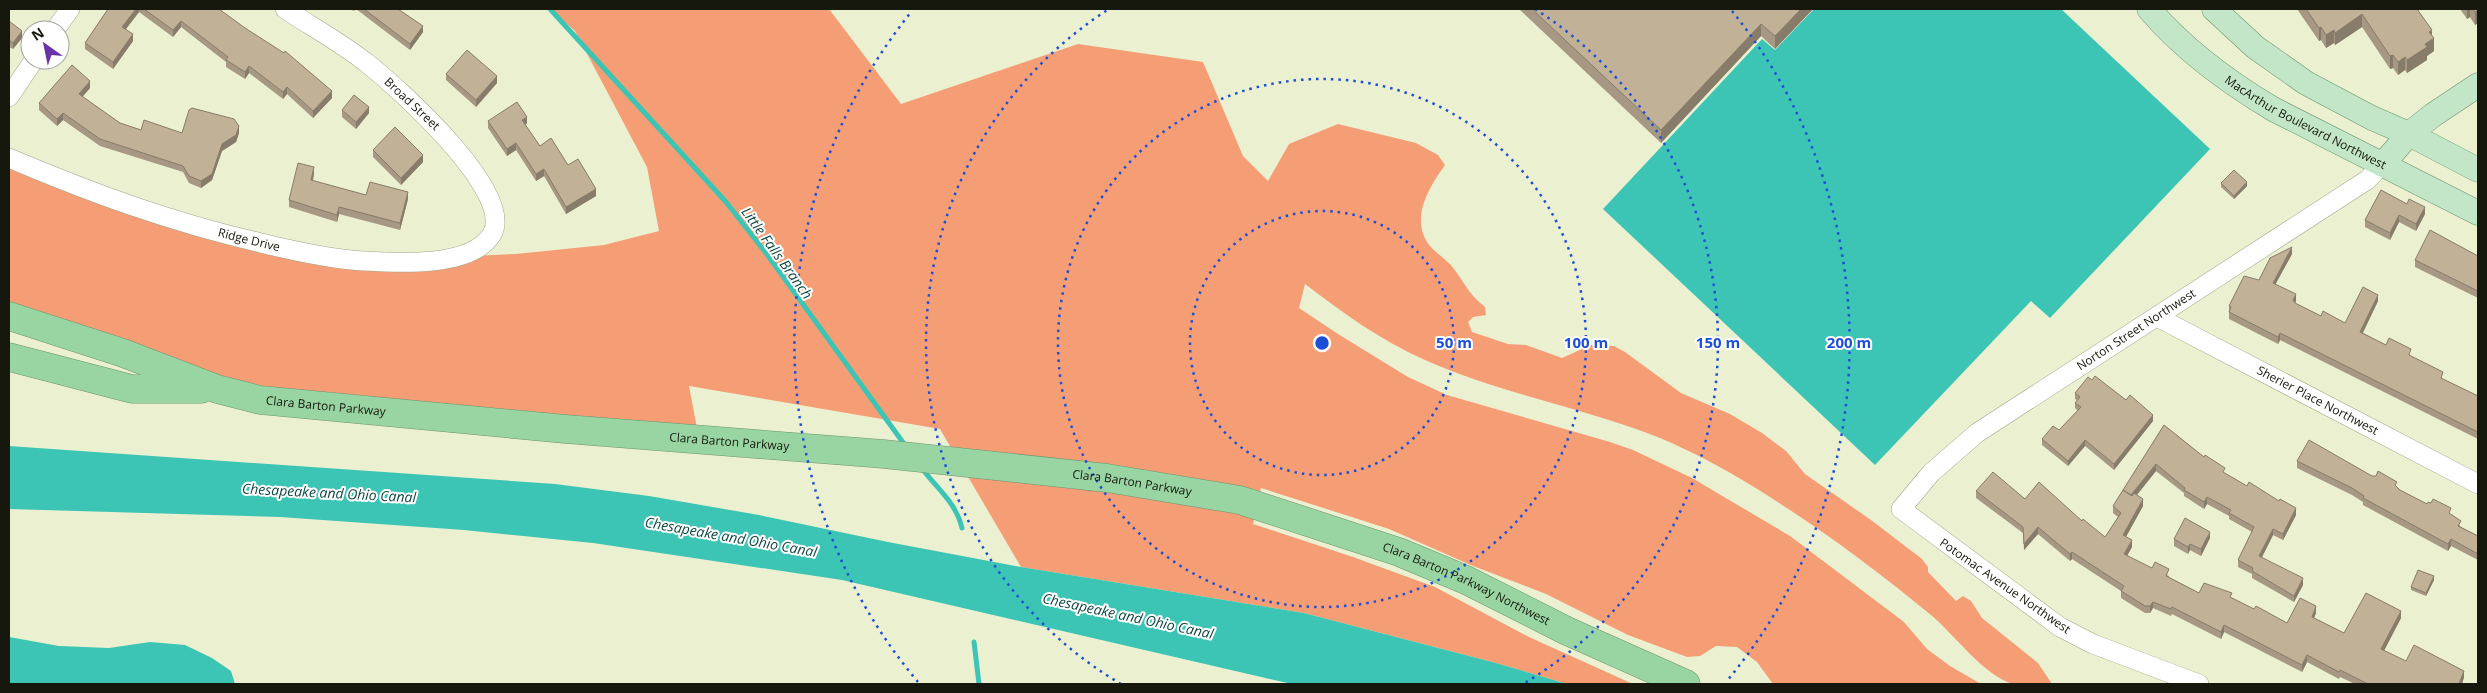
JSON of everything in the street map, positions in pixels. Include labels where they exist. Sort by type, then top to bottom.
[{"type":"highway","name":"Clara Barton Parkway","points":[[9,316],[123,352],[217,389],[260,400],[565,429],[884,454],[1107,478],[1240,500]]},
{"type":"highway","name":"Clara Barton Parkway","points":[[9,357],[132,389],[217,389]]},
{"type":"highway","name":"Clara Barton Parkway Northwest","points":[[1240,500],[1341,531],[1407,555],[1466,580],[1567,631],[1686,684]]},
{"type":"main road","name":"MacArthur Boulevard Northwest","points":[[2149,9],[2196,56],[2244,92],[2272,110],[2478,213]]},
{"type":"main road","points":[[2214,9],[2255,47],[2283,68],[2346,106],[2409,134],[2478,170]]},
{"type":"main road","points":[[2383,164],[2409,134],[2433,115],[2478,85]]},
{"type":"street","points":[[62,20],[70,9]]},
{"type":"street","name":"Broad Street","points":[[285,9],[366,62],[411,100],[450,140],[486,194],[496,214],[493,234]]},
{"type":"street","points":[[9,97],[27,70]]},
{"type":"street","name":"Ridge Drive","points":[[9,158],[94,194],[172,220],[300,252],[362,261],[425,262],[460,258],[487,242],[493,234]]},
{"type":"street","name":"Norton Street Northwest","points":[[1901,509],[1932,473],[1977,433],[2367,180],[2383,164]]},
{"type":"street","name":"Sherier Place Northwest","points":[[2157,317],[2478,484]]},
{"type":"street","name":"Potomac Avenue Northwest","points":[[1901,509],[2060,627],[2093,644],[2199,684]]},
{"type":"shaded area","points":[[550,9],[829,9],[901,104],[1078,44],[1203,62],[1243,156],[1268,181],[1289,144],[1338,124],[1416,143],[1438,155],[1445,165],[1428,192],[1424,202],[1421,222],[1429,245],[1451,265],[1471,293],[1485,307],[1486,315],[1473,317],[1468,322],[1472,332],[1508,344],[1526,345],[1562,358],[1591,345],[1614,346],[1681,393],[1730,414],[1762,433],[1786,451],[1805,474],[1871,520],[1922,559],[1928,567],[1928,572],[1956,601],[1963,596],[1971,601],[1982,618],[2038,663],[2052,684],[2017,685],[2002,680],[1991,673],[1931,615],[1874,570],[1794,512],[1716,465],[1655,436],[1482,382],[1425,360],[1393,344],[1362,325],[1305,284],[1299,308],[1408,377],[1447,395],[1633,450],[1692,478],[1790,536],[1904,622],[1927,649],[1950,666],[1981,684],[1773,684],[1757,662],[1737,647],[1716,646],[1700,656],[1687,657],[1628,635],[1546,594],[1473,566],[1389,529],[1261,488],[1253,524],[1353,557],[1435,587],[1529,637],[1633,684],[1567,684],[1496,663],[1304,613],[1021,567],[940,429],[689,386],[699,439],[260,400],[9,316],[9,158],[94,194],[362,261],[516,254],[604,245],[659,231],[647,167],[575,31]]},
{"type":"water","points":[[1814,9],[2061,9],[2210,149],[2050,318],[2031,301],[1875,465],[1603,209],[1762,39],[1775,50]]},
{"type":"water","name":"Chesapeake and Ohio Canal","points":[[9,446],[555,484],[649,496],[759,515],[1021,567],[1304,613],[1496,663],[1567,684],[1292,684],[842,580],[593,543],[464,530],[280,517],[9,509]]},
{"type":"water","points":[[9,637],[59,646],[109,648],[150,642],[185,645],[212,658],[231,671],[235,684],[9,684]]},
{"type":"building","points":[[108,9],[136,9],[122,27],[133,34],[113,62],[85,43]]},
{"type":"building","points":[[144,9],[219,9],[284,53],[285,51],[332,91],[313,111],[287,87],[283,92],[249,66],[245,72],[226,60],[228,57],[181,21],[173,30]]},
{"type":"building","points":[[364,9],[398,9],[423,26],[410,44]]},
{"type":"building","points":[[1532,9],[1801,9],[1775,36],[1761,24],[1661,130]]},
{"type":"building","points":[[2306,9],[2417,9],[2432,30],[2429,32],[2434,38],[2425,44],[2427,47],[2407,60],[2405,57],[2398,62],[2393,55],[2390,56],[2362,14],[2335,33],[2334,30],[2326,35]]},
{"type":"building","points":[[9,21],[20,29],[20,34],[13,43],[9,40]]},
{"type":"building","points":[[467,50],[497,76],[476,100],[446,74]]},
{"type":"building","points":[[72,65],[90,81],[79,94],[120,123],[141,130],[144,120],[182,133],[189,110],[192,108],[234,119],[239,126],[236,135],[222,144],[212,174],[201,181],[189,176],[183,166],[100,139],[63,113],[57,119],[39,103],[68,70],[70,70]]},
{"type":"building","points":[[354,95],[369,107],[356,122],[342,110]]},
{"type":"building","points":[[517,102],[527,117],[522,120],[540,146],[551,138],[568,165],[578,159],[596,189],[566,207],[544,169],[536,174],[516,143],[507,149],[488,121]]},
{"type":"building","points":[[395,127],[423,155],[401,178],[373,150]]},
{"type":"building","points":[[298,163],[314,167],[311,180],[366,195],[370,182],[408,192],[400,223],[339,207],[337,215],[289,200]]},
{"type":"building","points":[[2234,170],[2247,182],[2234,196],[2221,183]]},
{"type":"building","points":[[2381,190],[2407,204],[2409,199],[2425,207],[2416,224],[2399,215],[2390,233],[2365,220]]},
{"type":"building","points":[[2430,230],[2478,256],[2478,291],[2415,260]]},
{"type":"building","points":[[2292,247],[2273,283],[2296,294],[2293,300],[2295,303],[2321,316],[2323,311],[2345,323],[2363,287],[2378,295],[2360,332],[2386,345],[2389,338],[2411,349],[2409,355],[2443,372],[2441,378],[2478,396],[2478,432],[2280,333],[2278,337],[2229,312],[2231,307],[2229,306],[2244,276],[2259,280],[2270,258]]},
{"type":"building","points":[[2095,376],[2126,400],[2130,395],[2153,415],[2114,464],[2085,440],[2068,461],[2042,439],[2053,426],[2059,430],[2081,407],[2075,403],[2080,397],[2075,393],[2088,377],[2092,380]]},
{"type":"building","points":[[2164,425],[2204,457],[2205,455],[2225,468],[2223,472],[2247,486],[2249,482],[2279,501],[2280,499],[2296,508],[2283,534],[2273,529],[2259,556],[2303,578],[2294,596],[2252,571],[2253,568],[2238,560],[2254,527],[2229,513],[2231,510],[2207,497],[2204,502],[2184,490],[2185,488],[2156,464],[2131,495],[2123,490]]},
{"type":"building","points":[[2309,440],[2372,476],[2376,476],[2378,471],[2397,482],[2395,485],[2400,490],[2427,504],[2428,502],[2431,503],[2433,499],[2451,508],[2449,513],[2461,521],[2458,526],[2478,536],[2478,554],[2451,539],[2448,544],[2363,498],[2364,496],[2352,488],[2297,461]]},
{"type":"building","points":[[1993,472],[2025,499],[2039,482],[2082,521],[2083,519],[2105,537],[2121,513],[2113,506],[2123,490],[2132,496],[2134,493],[2143,499],[2123,535],[2132,540],[2124,554],[2152,568],[2155,562],[2169,569],[2166,576],[2199,593],[2204,583],[2232,593],[2230,597],[2254,609],[2256,606],[2287,623],[2300,598],[2316,606],[2312,617],[2344,633],[2366,593],[2401,611],[2381,649],[2406,661],[2414,645],[2464,671],[2459,684],[2368,684],[2340,670],[2339,672],[2307,655],[2302,665],[2224,625],[2221,632],[2172,607],[2171,609],[2153,602],[2150,606],[2145,606],[2121,591],[2124,586],[2072,552],[2070,554],[2038,527],[2024,544],[2023,527],[1976,491]]},
{"type":"building","points":[[2185,518],[2210,532],[2201,549],[2190,544],[2188,547],[2174,539]]},
{"type":"building","points":[[2418,570],[2434,576],[2426,593],[2411,587]]},
{"type":"waterway","name":"Little Falls Branch","points":[[550,9],[726,202],[766,253],[907,448]]},
{"type":"waterway","name":"Little Falls Branch","points":[[921,467],[955,510],[962,528]]},
{"type":"waterway","name":"Little Falls Branch","points":[[974,642],[979,684]]}]
